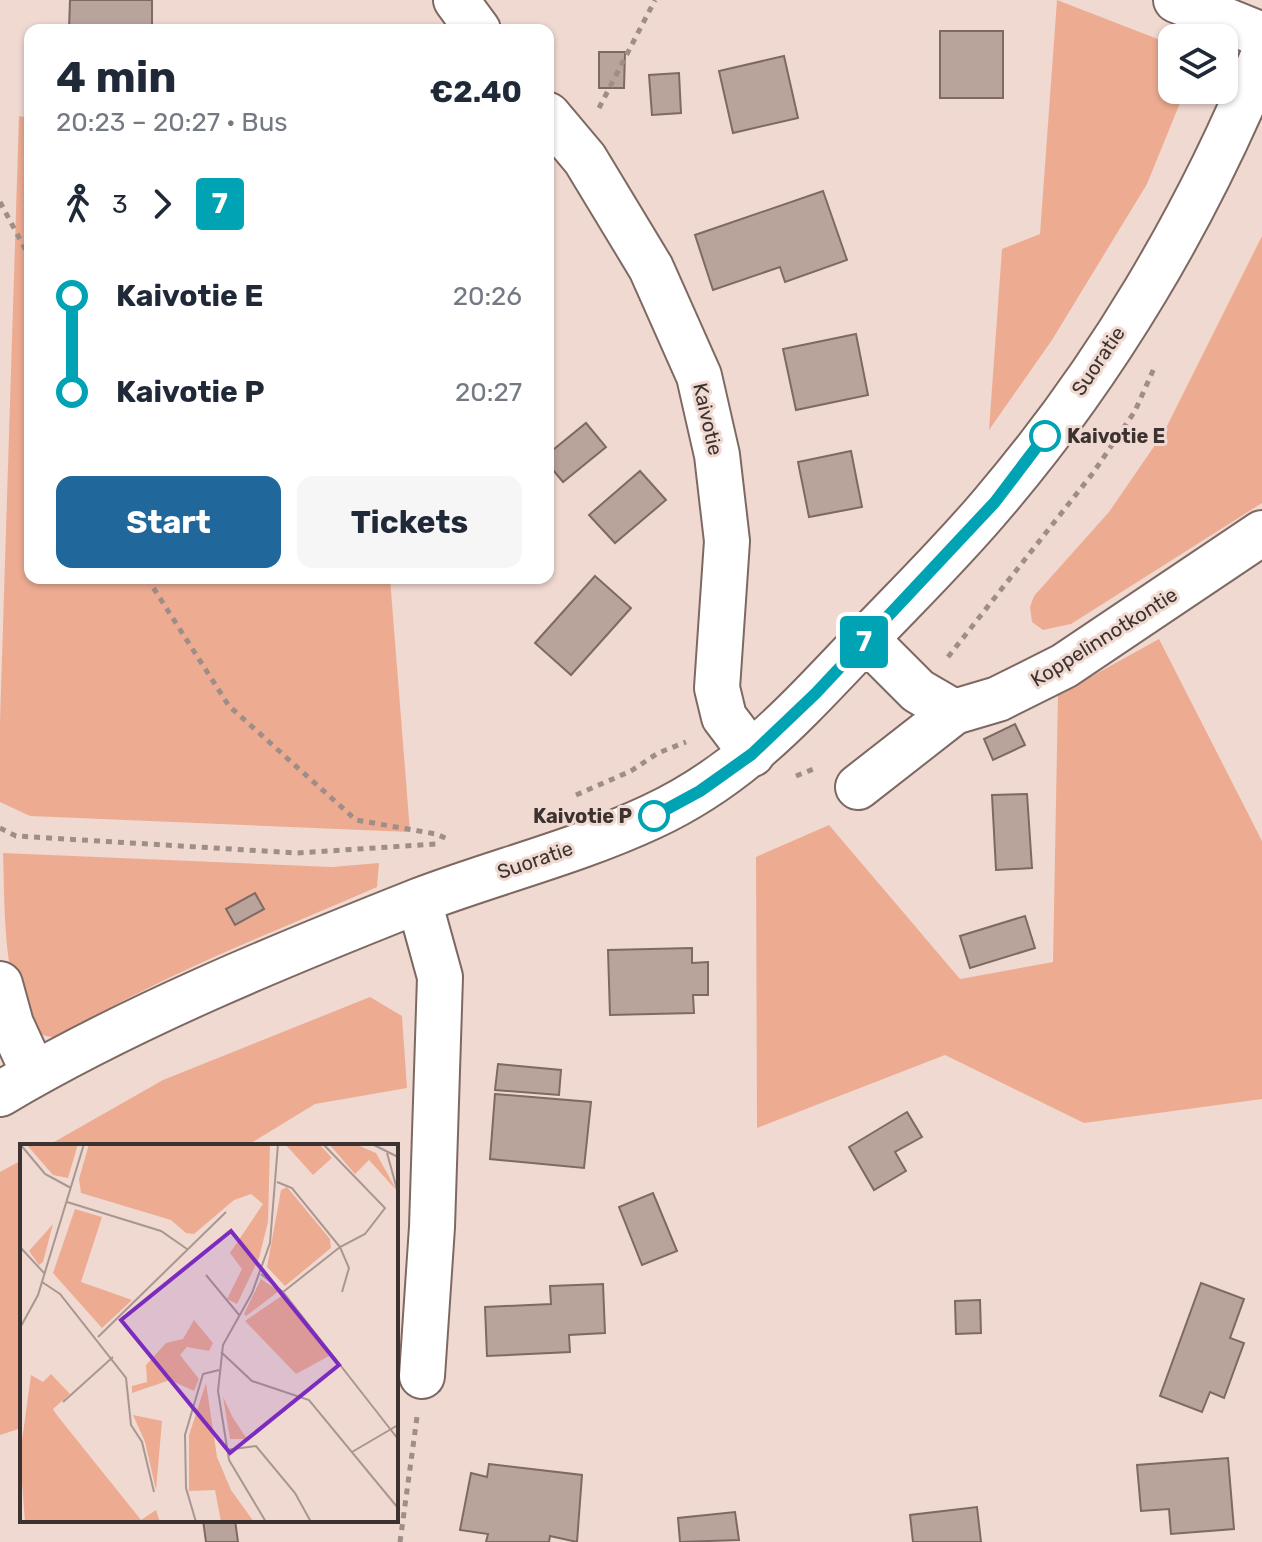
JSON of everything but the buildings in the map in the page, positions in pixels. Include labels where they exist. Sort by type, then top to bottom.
[{"type":"street","points":[[456,0],[474,24]]},
{"type":"street","points":[[1176,0],[1262,35]]},
{"type":"street","name":"Suoratie","points":[[17,1084],[204,990],[419,901],[649,818],[700,791],[752,754],[816,693],[995,502],[1092,372],[1140,298],[1190,210],[1238,116],[1262,58]]},
{"type":"street","name":"Kaivotie","points":[[554,122],[585,159],[651,268],[699,376],[717,455],[727,541],[717,688],[724,717],[752,754]]},
{"type":"street","name":"Koppelinnotkontie","points":[[954,712],[998,699],[1064,666],[1262,533]]},
{"type":"street","points":[[858,787],[954,712],[918,691],[866,639]]},
{"type":"street","points":[[419,901],[440,977],[432,1227],[422,1376]]},
{"type":"street","points":[[0,984],[11,1024],[17,1084]]},
{"type":"path","points":[[585,159],[601,102],[655,0]]},
{"type":"path","points":[[0,202],[24,246]]},
{"type":"path","points":[[0,828],[16,836],[297,853],[454,843],[436,834],[356,820],[229,706],[151,584]]},
{"type":"path","points":[[575,795],[631,771],[658,753],[692,739]]},
{"type":"path","points":[[400,1542],[422,1376]]},
{"type":"shaded area","points":[[1057,0],[1158,39],[1158,104],[1180,104],[1147,184],[1052,340],[989,430],[1002,249],[1040,234]]},
{"type":"shaded area","points":[[19,116],[24,117],[24,584],[390,584],[410,832],[30,816],[0,802]]},
{"type":"shaded area","points":[[1262,236],[1262,503],[1071,624],[1043,630],[1032,622],[1030,607],[1034,596],[1109,512],[1164,432]]},
{"type":"shaded area","points":[[1159,639],[1262,841],[1262,1099],[1084,1123],[945,1055],[757,1128],[756,857],[829,825],[960,979],[1053,962],[1058,695]]},
{"type":"shaded area","points":[[3,853],[332,867],[379,863],[377,887],[174,975],[58,1038],[40,1034],[27,1021],[18,1001],[5,922]]},
{"type":"shaded area","points":[[370,997],[402,1016],[407,1088],[315,1104],[249,1144],[51,1144],[163,1080]]},
{"type":"shaded area","points":[[20,1161],[20,1429],[0,1435],[0,1172]]},
{"type":"bus line","name":"7","points":[[654,816],[700,791],[752,754],[816,693],[995,502],[1045,436]]},
{"type":"place","name":"Kaivotie E","points":[[1045,436]]},
{"type":"place","name":"Kaivotie P","points":[[654,816]]}]
